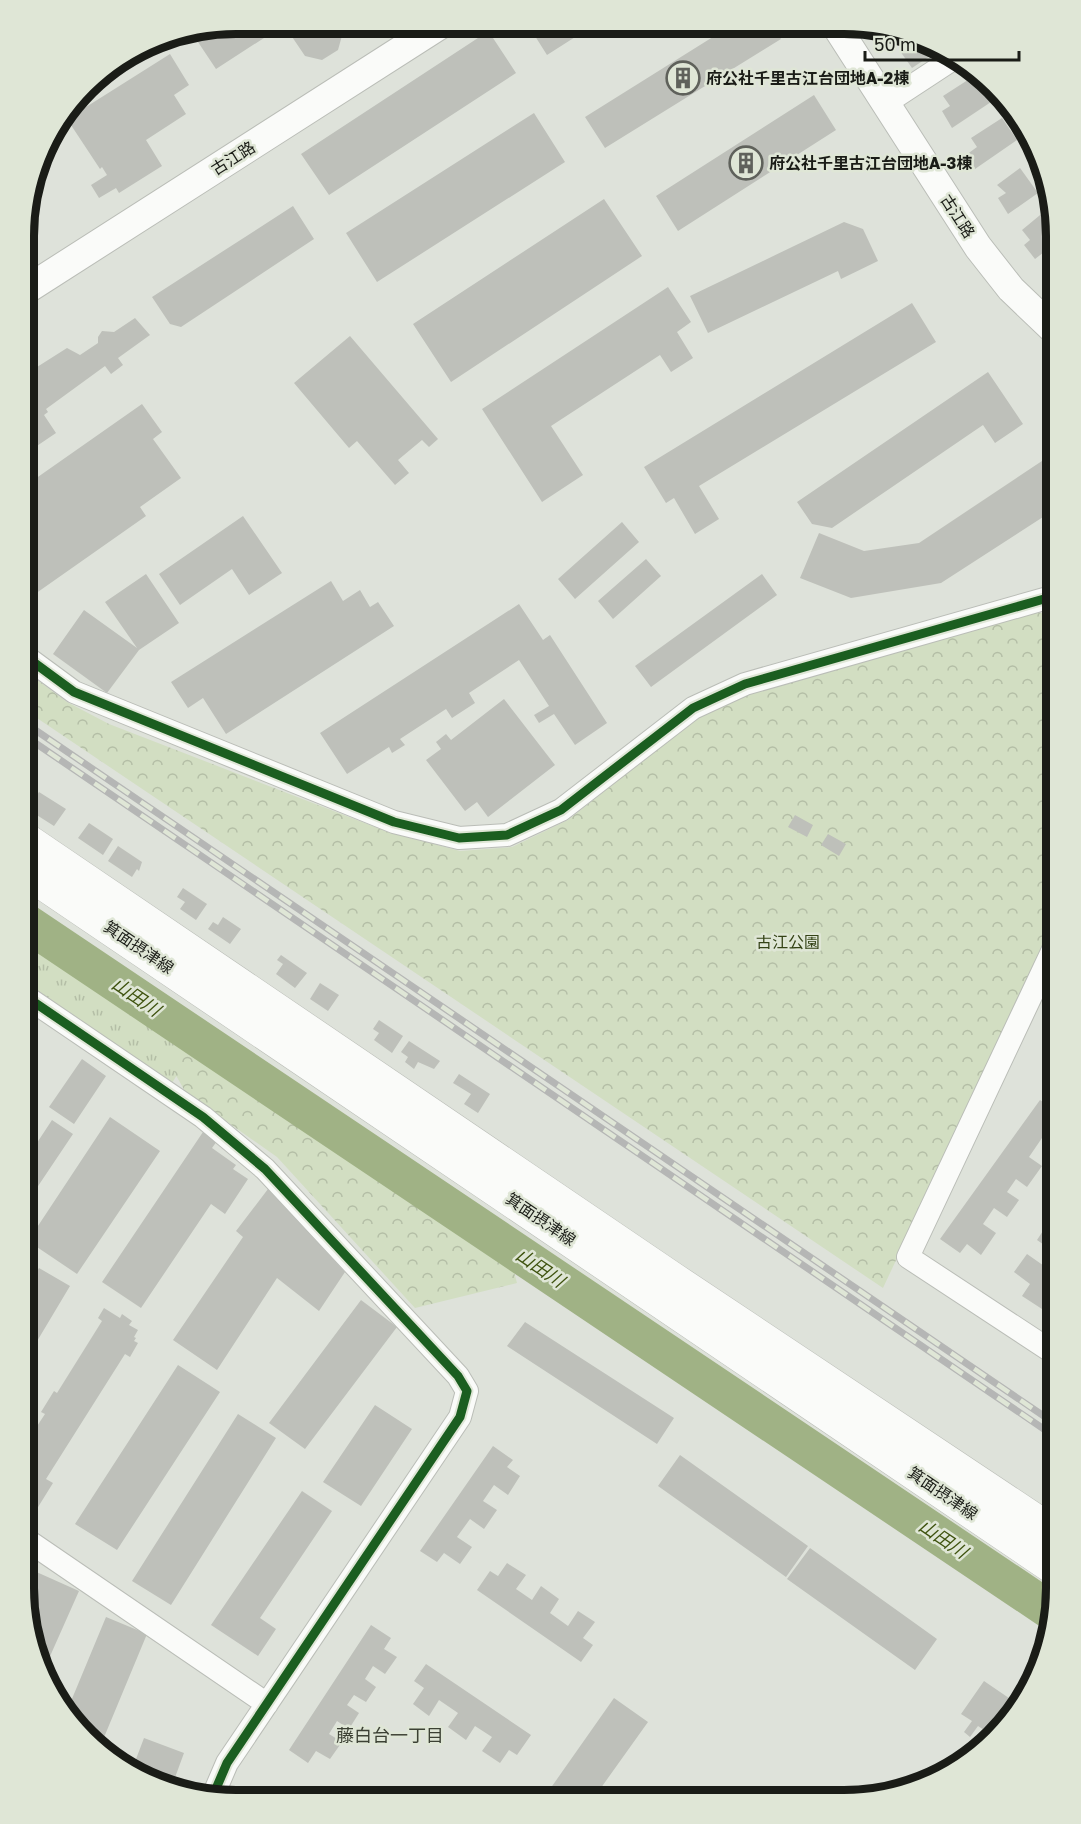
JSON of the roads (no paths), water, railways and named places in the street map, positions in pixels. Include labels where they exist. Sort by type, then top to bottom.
[{"type":"main road","name":"箕面摂津線","points":[[34,844],[673,1279],[1046,1528]]},
{"type":"main road","name":"箕面摂津線","points":[[34,877],[1046,1563]]},
{"type":"street","name":"古江路","points":[[841,34],[978,247],[1002,278],[1046,322]]},
{"type":"street","name":"古江路","points":[[34,285],[425,35]]},
{"type":"street","points":[[886,103],[947,63]]},
{"type":"street","points":[[34,663],[74,692],[394,822],[459,837],[507,836],[561,810],[693,708],[745,684],[1046,599]]},
{"type":"street","points":[[1046,964],[908,1257],[1046,1348]]},
{"type":"street","points":[[34,1002],[203,1117],[265,1169],[458,1376],[467,1391],[460,1417],[228,1763],[216,1788]]},
{"type":"street","points":[[34,1545],[267,1704]]},
{"type":"waterway","name":"山田川","points":[[34,928],[1045,1607]]},
{"type":"railway","points":[[34,729],[1046,1418]]},
{"type":"railway","points":[[34,742],[1046,1431]]},
{"type":"place","name":"府公社千里古江台団地A-2棟","points":[[683,78]]},
{"type":"place","name":"府公社千里古江台団地A-3棟","points":[[746,163]]},
{"type":"district","name":"藤白台一丁目","points":[[390,1736]]},
{"type":"park label","name":"古江公園","points":[[788,942]]}]
